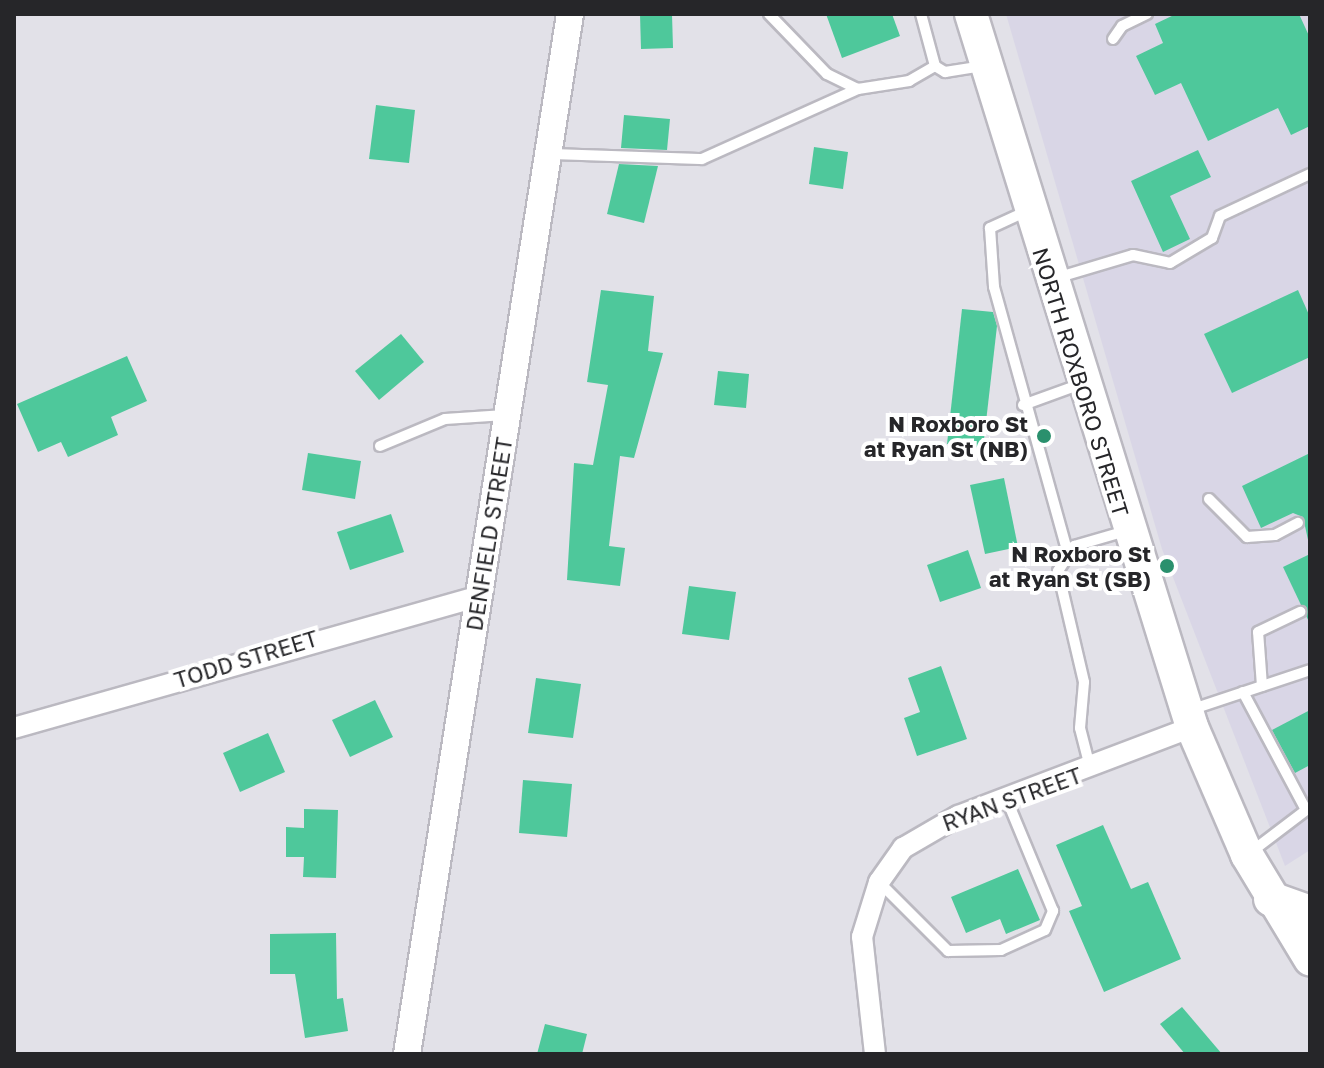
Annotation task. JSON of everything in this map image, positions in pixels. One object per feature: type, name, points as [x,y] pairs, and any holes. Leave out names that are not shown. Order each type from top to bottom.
[{"type":"highway","points":[[1271,899],[1310,913]]},
{"type":"main road","name":"NORTH ROXBORO STREET","points":[[971,14],[1126,531],[1189,719],[1247,855],[1310,959]]},
{"type":"street","name":"DENFIELD STREET","points":[[407,1054],[570,14]]},
{"type":"street","name":"TODD STREET","points":[[14,728],[480,596]]},
{"type":"street","name":"RYAN STREET","points":[[875,1054],[861,955],[879,882],[920,836],[1090,769],[1189,719]]},
{"type":"lane","points":[[769,14],[827,74],[858,89]]},
{"type":"lane","points":[[921,14],[935,66],[945,72],[986,65]]},
{"type":"lane","points":[[1113,39],[1122,26],[1147,14]]},
{"type":"lane","points":[[548,154],[702,159],[858,89],[909,81],[935,66]]},
{"type":"lane","points":[[1049,280],[1133,255],[1170,263],[1212,238],[1220,216],[1310,174]]},
{"type":"lane","points":[[1029,210],[994,224],[989,238],[1023,405],[1067,551],[1058,571],[1084,682],[1080,728],[1090,769]]},
{"type":"lane","points":[[1023,405],[1081,384]]},
{"type":"lane","points":[[380,446],[445,419],[507,415]]},
{"type":"lane","points":[[1209,499],[1247,537],[1275,535],[1298,523]]},
{"type":"lane","points":[[1067,551],[1126,531]]},
{"type":"lane","points":[[1262,686],[1258,632],[1300,612]]},
{"type":"lane","points":[[1189,719],[1243,692],[1310,670]]},
{"type":"lane","points":[[1243,692],[1308,808],[1247,855]]},
{"type":"lane","points":[[879,882],[948,951],[1001,950],[1045,930],[1053,911],[1007,800]]},
{"type":"shaded area","points":[[1006,14],[1310,14],[1310,850],[1285,866],[1162,549]]},
{"type":"building","points":[[640,14],[672,14],[673,48],[641,49]]},
{"type":"building","points":[[826,14],[892,14],[900,36],[842,58]]},
{"type":"building","points":[[1176,14],[1299,14],[1310,38],[1310,126],[1291,135],[1278,108],[1208,141],[1181,83],[1155,95],[1136,56],[1163,43],[1155,24]]},
{"type":"building","points":[[376,105],[415,110],[409,163],[369,159]]},
{"type":"building","points":[[624,115],[670,119],[667,150],[621,148]]},
{"type":"building","points":[[814,147],[848,152],[843,189],[809,184]]},
{"type":"building","points":[[1198,150],[1211,177],[1170,196],[1190,239],[1163,252],[1131,181]]},
{"type":"building","points":[[619,164],[658,166],[644,223],[607,214]]},
{"type":"building","points":[[601,290],[654,296],[648,351],[663,353],[634,458],[620,456],[609,546],[625,548],[620,586],[567,580],[574,463],[593,465],[608,385],[587,382]]},
{"type":"building","points":[[1298,290],[1310,317],[1310,357],[1232,393],[1204,334]]},
{"type":"building","points":[[962,309],[993,312],[997,326],[983,448],[947,444]]},
{"type":"building","points":[[401,334],[424,362],[379,400],[355,371]]},
{"type":"building","points":[[127,356],[147,401],[111,417],[118,435],[68,457],[61,442],[38,452],[17,404]]},
{"type":"building","points":[[718,371],[749,374],[746,408],[714,405]]},
{"type":"building","points":[[308,453],[361,461],[355,499],[302,490]]},
{"type":"building","points":[[1310,453],[1310,549],[1303,517],[1293,513],[1261,528],[1242,486]]},
{"type":"building","points":[[1004,478],[1018,547],[985,554],[970,485]]},
{"type":"building","points":[[391,514],[404,552],[350,570],[337,532]]},
{"type":"building","points":[[968,550],[981,588],[940,602],[927,565]]},
{"type":"building","points":[[1310,554],[1310,624],[1283,567]]},
{"type":"building","points":[[689,586],[736,592],[729,640],[682,634]]},
{"type":"building","points":[[941,666],[967,739],[917,756],[904,718],[920,712],[908,678]]},
{"type":"building","points":[[536,678],[581,684],[573,738],[528,733]]},
{"type":"building","points":[[375,700],[393,737],[350,757],[332,720]]},
{"type":"building","points":[[1310,710],[1310,765],[1295,773],[1272,730]]},
{"type":"building","points":[[268,733],[285,772],[240,792],[223,753]]},
{"type":"building","points":[[523,780],[572,784],[567,837],[519,833]]},
{"type":"building","points":[[304,809],[338,810],[336,878],[303,877],[304,857],[286,857],[286,827],[304,828]]},
{"type":"building","points":[[1103,825],[1131,889],[1148,882],[1181,959],[1104,992],[1069,911],[1082,906],[1056,845]]},
{"type":"building","points":[[1018,869],[1040,920],[1006,934],[1000,919],[966,933],[951,897]]},
{"type":"building","points":[[336,933],[337,999],[343,998],[348,1031],[305,1038],[295,974],[270,974],[270,934]]},
{"type":"building","points":[[1182,1007],[1222,1054],[1185,1054],[1160,1024]]},
{"type":"building","points":[[545,1024],[587,1034],[582,1054],[537,1054]]},
{"type":"place","name":"N Roxboro St at Ryan St (NB)","points":[[1044,436]]},
{"type":"place","name":"N Roxboro St at Ryan St (SB)","points":[[1167,566]]}]
